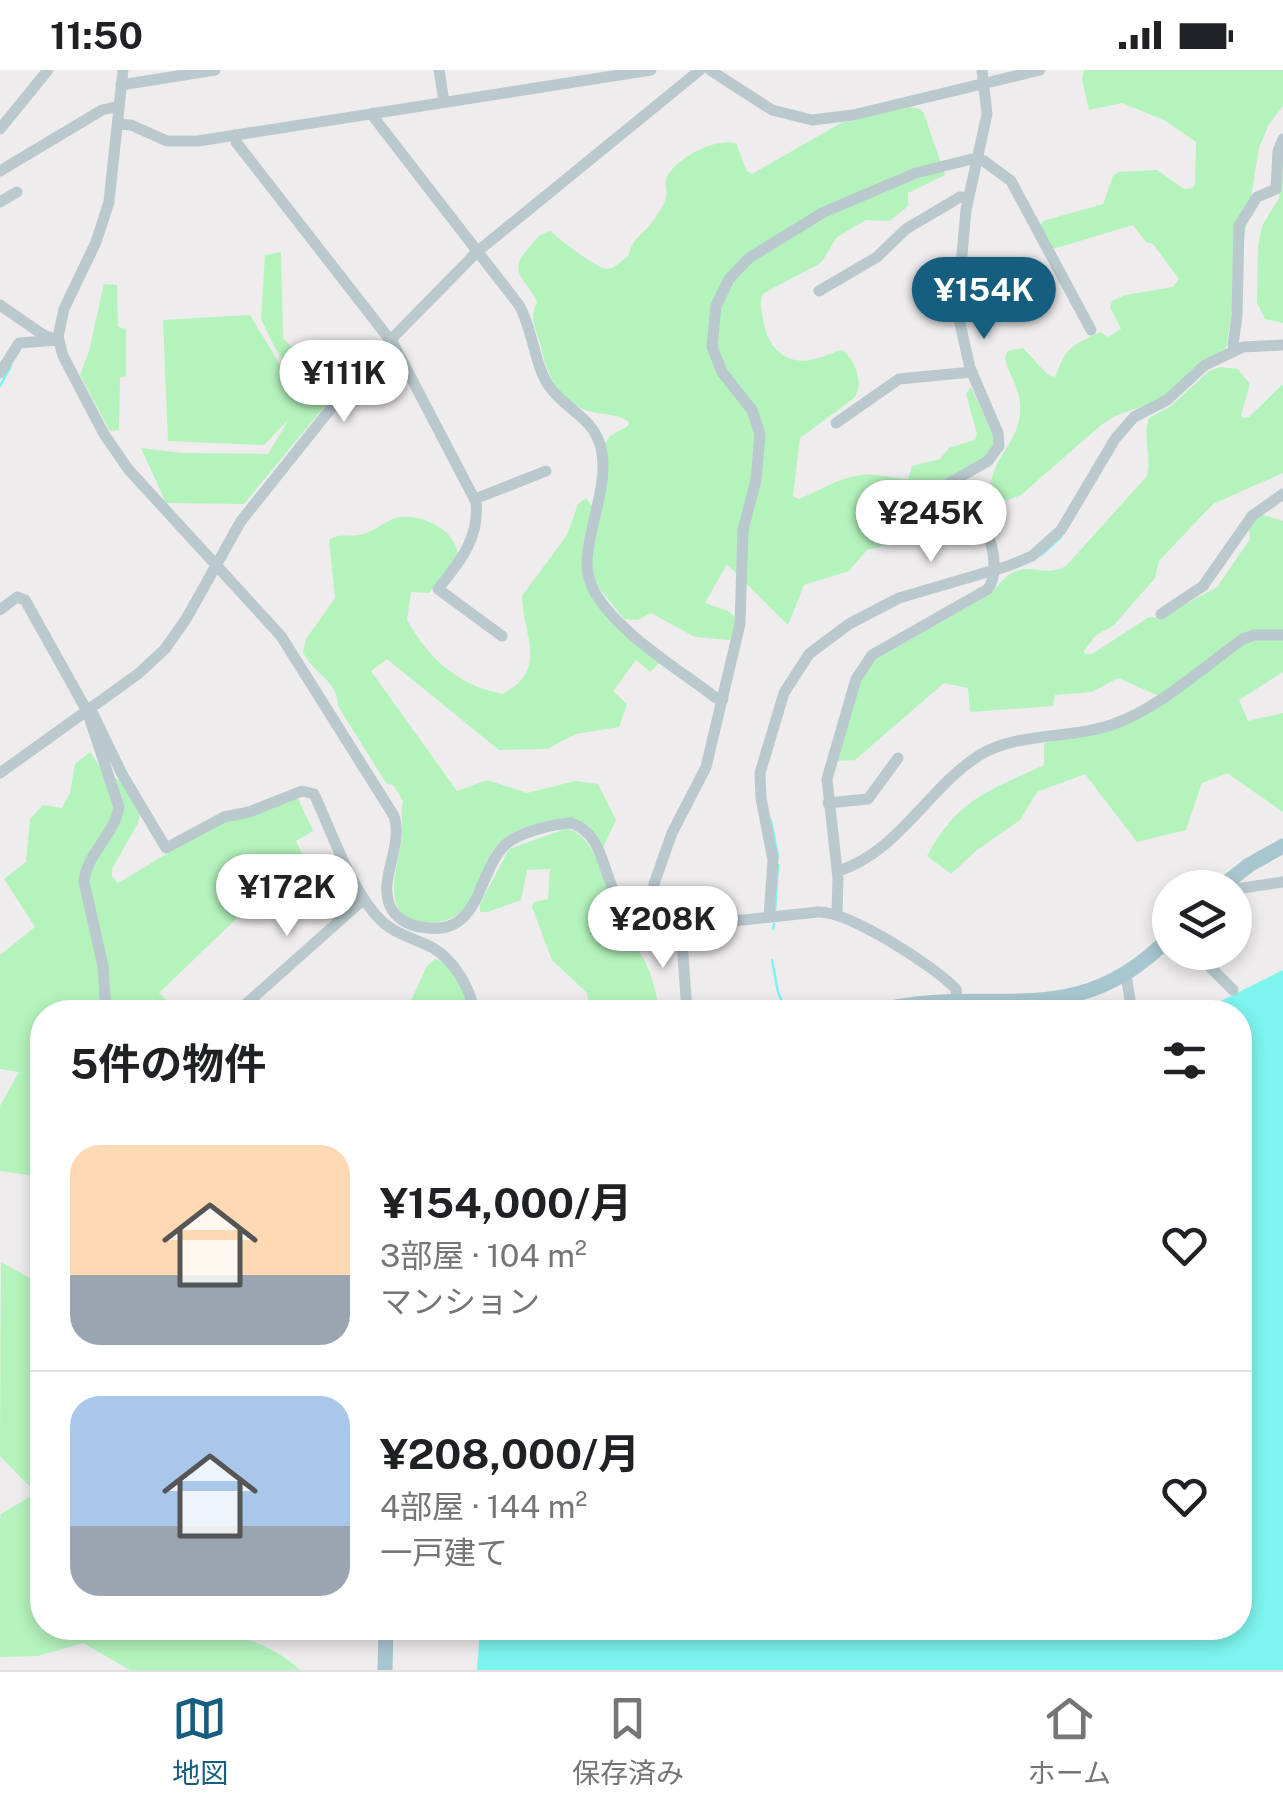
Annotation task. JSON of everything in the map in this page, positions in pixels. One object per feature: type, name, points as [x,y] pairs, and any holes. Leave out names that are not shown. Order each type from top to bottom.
[{"type":"main road","points":[[1250,870],[1283,846]]},
{"type":"main road","points":[[1044,1000],[1103,986],[1126,975],[1152,953]]},
{"type":"main road","points":[[385,1670],[386,1640]]},
{"type":"street","points":[[0,129],[48,70]]},
{"type":"street","points":[[123,70],[106,216],[68,298],[59,340],[72,377],[119,458],[263,613],[290,648],[394,816],[397,832],[388,896],[392,911],[404,922],[422,928],[449,925],[472,908],[505,845],[571,823],[589,834],[621,905],[637,919],[653,926],[681,927],[837,913],[932,966],[956,989],[957,1000]]},
{"type":"street","points":[[121,84],[215,70]]},
{"type":"street","points":[[439,70],[444,102]]},
{"type":"street","points":[[118,124],[131,125],[173,142],[651,70]]},
{"type":"street","points":[[0,774],[138,674],[165,649],[241,522],[358,374],[478,251],[700,70]]},
{"type":"street","points":[[710,70],[772,110],[812,120],[853,114],[983,76],[1040,70]]},
{"type":"street","points":[[837,913],[838,871],[828,803],[829,772],[856,679],[866,662],[880,650],[988,590],[993,582],[984,526],[976,514],[955,506],[914,514],[907,510],[911,502],[988,461],[997,452],[998,433],[972,372],[962,338],[957,298],[968,198],[987,114],[983,76]]},
{"type":"street","points":[[0,171],[102,110],[119,106]]},
{"type":"street","points":[[374,113],[526,317],[541,369],[552,391],[587,421],[598,438],[602,468],[587,562],[597,596],[640,639],[716,698],[723,699]]},
{"type":"street","points":[[234,135],[391,340],[475,499],[476,522],[467,551],[438,589],[502,636]]},
{"type":"street","points":[[1235,350],[1232,345],[1239,226],[1258,197],[1276,188],[1278,151],[1283,139]]},
{"type":"street","points":[[653,926],[654,884],[672,833],[706,768],[739,635],[743,530],[754,492],[760,446],[758,421],[722,372],[712,347],[713,320],[722,292],[749,258],[824,212],[916,173],[977,160],[1011,181],[1091,330]]},
{"type":"street","points":[[0,202],[17,192]]},
{"type":"street","points":[[819,291],[878,257],[913,224],[960,198],[968,198]]},
{"type":"street","points":[[0,306],[42,334],[59,340]]},
{"type":"street","points":[[0,373],[16,345],[59,340]]},
{"type":"street","points":[[770,917],[774,860],[760,798],[760,773],[778,708],[791,679],[820,644],[865,614],[916,592],[1032,556],[1052,540],[1127,424],[1167,400],[1205,365],[1252,345],[1283,345]]},
{"type":"street","points":[[836,424],[898,379],[972,372]]},
{"type":"street","points":[[475,499],[546,471]]},
{"type":"street","points":[[1162,614],[1203,586],[1252,516],[1283,494]]},
{"type":"street","points":[[0,610],[17,597],[25,600],[86,712],[119,807],[116,821],[85,868],[84,882],[100,949],[105,1000]]},
{"type":"street","points":[[838,871],[904,829],[966,765],[990,749],[1115,724],[1141,712],[1243,639],[1283,635]]},
{"type":"street","points":[[86,712],[94,714],[122,774],[166,848],[224,817],[249,812],[306,790],[314,794],[364,899],[382,922],[433,948],[448,961],[471,1000]]},
{"type":"street","points":[[828,803],[867,799],[898,758]]},
{"type":"street","points":[[1252,885],[1283,882]]},
{"type":"street","points":[[249,1000],[364,899]]},
{"type":"street","points":[[382,922],[392,911]]},
{"type":"street","points":[[681,927],[686,1000]]},
{"type":"street","points":[[1213,970],[1233,990]]},
{"type":"street","points":[[1126,975],[1130,1000]]},
{"type":"green space","points":[[1084,70],[1283,70],[1283,106],[1269,124],[1259,148],[1226,348],[1158,401],[1117,415],[1101,425],[1021,495],[1008,500],[996,496],[991,484],[1020,416],[1019,397],[1005,358],[1008,351],[1023,348],[1048,375],[1055,377],[1067,353],[1076,345],[1100,332],[1108,337],[1121,329],[1110,307],[1112,301],[1173,287],[1179,279],[1133,225],[1053,249],[1040,225],[1103,204],[1118,172],[1157,170],[1184,189],[1195,184],[1196,142],[1164,120],[1122,103],[1089,110],[1082,79]]},
{"type":"green space","points":[[908,107],[921,109],[924,114],[945,175],[908,193],[908,206],[890,221],[866,220],[837,237],[821,263],[764,293],[762,312],[771,342],[782,354],[798,361],[842,350],[857,373],[857,394],[853,399],[800,438],[793,496],[799,499],[853,476],[908,479],[912,466],[940,459],[949,448],[975,440],[977,434],[966,394],[971,387],[996,440],[986,458],[894,508],[913,520],[952,512],[972,520],[966,525],[867,550],[849,571],[804,585],[788,625],[727,564],[705,603],[736,618],[733,638],[695,637],[651,613],[638,620],[624,619],[595,583],[591,562],[605,443],[629,422],[581,408],[563,396],[547,368],[534,324],[537,302],[519,274],[519,262],[540,236],[551,231],[587,259],[610,269],[629,255],[633,243],[658,213],[666,198],[668,175],[699,150],[718,143],[736,143],[747,171],[752,174],[841,123]]},
{"type":"green space","points":[[1283,154],[1283,323],[1265,319],[1257,303],[1258,246],[1262,226],[1279,198]]},
{"type":"green space","points":[[281,252],[283,338],[328,387],[328,402],[244,504],[166,503],[141,448],[182,453],[268,454],[289,419],[264,445],[168,441],[163,320],[250,315],[300,398],[305,391],[275,348],[261,319],[265,255]]},
{"type":"green space","points":[[104,284],[117,285],[118,327],[126,329],[126,376],[120,378],[119,430],[110,431],[80,375]]},
{"type":"green space","points":[[1220,367],[1238,369],[1250,384],[1243,418],[1249,417],[1283,384],[1283,473],[1213,504],[1159,561],[1155,578],[1113,626],[1096,635],[1084,651],[1092,654],[1149,617],[1161,618],[1217,587],[1250,539],[1249,527],[1259,514],[1283,521],[1283,672],[1239,700],[1248,721],[1283,713],[1283,812],[1227,773],[1202,783],[1186,830],[1137,842],[1085,774],[1037,792],[1020,820],[951,874],[927,856],[951,821],[976,798],[1044,765],[1044,743],[1102,731],[1164,698],[1118,678],[1092,692],[1055,695],[1053,706],[970,712],[968,688],[944,683],[855,760],[837,761],[860,680],[876,659],[992,593],[1013,572],[1066,566],[1147,476],[1149,418],[1171,406],[1209,371]]},
{"type":"green space","points":[[586,498],[592,506],[587,586],[661,661],[650,672],[636,660],[613,691],[627,704],[619,727],[576,734],[547,749],[499,750],[387,659],[371,671],[457,791],[487,780],[527,793],[575,781],[598,784],[616,820],[603,848],[589,826],[572,818],[538,823],[513,833],[492,852],[470,901],[460,912],[439,922],[413,920],[402,913],[394,892],[403,801],[394,786],[386,783],[338,706],[330,683],[303,652],[306,639],[335,598],[329,540],[364,534],[406,517],[426,521],[444,531],[458,556],[429,593],[411,592],[407,620],[425,647],[446,668],[472,684],[502,694],[517,685],[529,662],[522,596],[567,535],[578,504]]},
{"type":"green space","points":[[90,752],[105,774],[122,781],[140,814],[112,869],[118,883],[220,822],[297,796],[313,831],[296,841],[307,864],[338,853],[350,878],[318,910],[291,918],[263,893],[159,993],[166,1000],[30,1000],[30,1175],[0,1171],[0,1106],[19,1072],[0,1069],[0,955],[35,927],[4,879],[26,862],[30,819],[43,805],[62,808],[70,793],[75,764]]},
{"type":"green space","points":[[566,829],[583,838],[604,877],[609,899],[605,921],[643,957],[657,1000],[588,1000],[587,993],[552,960],[532,907],[534,902],[548,899],[550,869],[527,870],[521,900],[480,912],[480,904],[509,849]]},
{"type":"green space","points":[[435,959],[448,966],[466,1000],[411,1000],[427,966]]},
{"type":"green space","points":[[1,1262],[30,1278],[30,1487],[0,1456]]},
{"type":"green space","points":[[30,1497],[30,1640],[247,1640],[274,1651],[300,1670],[130,1670],[83,1643],[38,1656],[0,1657],[1,1514]]},
{"type":"water","points":[[1283,970],[1283,1670],[477,1670],[479,1640],[1252,1640],[1252,1000],[1223,1000]]},
{"type":"waterway","points":[[0,386],[11,366]]},
{"type":"waterway","points":[[1041,555],[1061,537]]},
{"type":"waterway","points":[[771,821],[778,857]]},
{"type":"waterway","points":[[775,912],[778,865]]},
{"type":"waterway","points":[[773,929],[774,924]]},
{"type":"waterway","points":[[772,960],[781,1000]]}]
